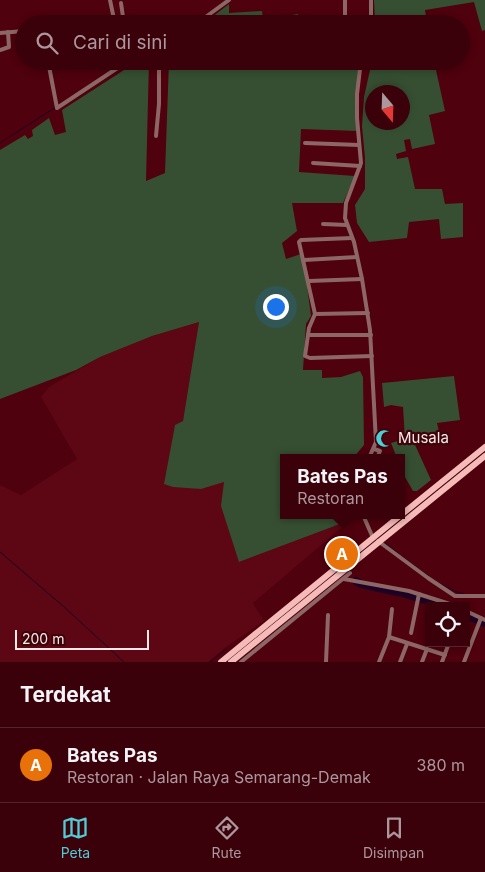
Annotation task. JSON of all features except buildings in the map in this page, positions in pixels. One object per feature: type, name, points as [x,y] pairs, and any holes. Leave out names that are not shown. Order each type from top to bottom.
[{"type":"highway","points":[[405,512],[485,446]]},
{"type":"highway","points":[[405,517],[485,456]]},
{"type":"highway","points":[[231,662],[315,589],[341,577],[397,519]]},
{"type":"highway","points":[[221,662],[402,519]]},
{"type":"street","points":[[110,0],[113,15]]},
{"type":"street","points":[[208,15],[228,0]]},
{"type":"street","points":[[345,0],[345,15]]},
{"type":"street","points":[[371,0],[372,15]]},
{"type":"street","points":[[121,3],[123,15]]},
{"type":"street","points":[[0,50],[9,47],[8,32]]},
{"type":"street","points":[[0,33],[15,32]]},
{"type":"street","points":[[50,70],[57,108],[114,70]]},
{"type":"street","points":[[156,136],[159,104],[159,70]]},
{"type":"street","points":[[360,70],[357,118],[360,166],[346,203],[345,218],[362,279],[371,335],[376,437],[371,454]]},
{"type":"street","points":[[305,143],[359,145]]},
{"type":"street","points":[[313,163],[360,166]]},
{"type":"street","points":[[323,224],[347,225]]},
{"type":"street","points":[[352,238],[300,241],[315,314],[309,328],[305,353],[306,357],[372,356]]},
{"type":"street","points":[[304,260],[357,257]]},
{"type":"street","points":[[309,282],[362,279]]},
{"type":"street","points":[[315,314],[368,313]]},
{"type":"street","points":[[308,335],[371,335]]},
{"type":"street","points":[[374,449],[380,452],[379,454]]},
{"type":"street","points":[[365,519],[376,539],[455,596],[485,596]]},
{"type":"street","points":[[349,570],[358,581]]},
{"type":"street","points":[[241,662],[341,577],[441,602]]},
{"type":"street","points":[[455,596],[455,602]]},
{"type":"street","points":[[411,634],[418,597]]},
{"type":"street","points":[[379,662],[389,638],[392,609]]},
{"type":"street","points":[[470,613],[481,620],[470,639]]},
{"type":"street","points":[[326,662],[328,615]]},
{"type":"street","points":[[389,638],[445,655]]},
{"type":"street","points":[[400,662],[407,644]]},
{"type":"street","points":[[442,662],[448,647]]},
{"type":"street","points":[[464,662],[467,647]]},
{"type":"street","points":[[422,662],[426,649]]},
{"type":"shaded area","points":[[199,322],[183,421],[175,425],[165,483],[200,489],[224,482],[239,562],[348,521],[347,523],[253,603],[264,621],[208,662],[0,662],[0,485],[21,495],[77,459],[41,397],[49,387],[100,357],[152,336]]},
{"type":"green space","points":[[374,0],[485,0],[485,30],[482,31],[474,2],[425,10],[426,15],[375,15]]},
{"type":"green space","points":[[229,4],[229,13],[262,11],[262,15],[215,15]]},
{"type":"green space","points":[[124,70],[149,70],[146,181],[165,173],[169,70],[360,70],[357,94],[358,131],[301,129],[299,172],[355,176],[343,203],[292,203],[297,231],[282,243],[286,259],[301,254],[305,270],[311,316],[306,324],[303,370],[322,370],[322,378],[341,377],[360,371],[363,377],[364,445],[356,454],[280,454],[280,519],[348,519],[348,521],[239,562],[221,506],[224,482],[201,489],[173,487],[164,484],[175,425],[183,421],[199,322],[152,336],[100,357],[76,370],[0,399],[0,150],[25,135],[28,139],[33,136],[32,130],[49,118],[55,135],[66,132],[62,110]]},
{"type":"green space","points":[[370,70],[436,70],[445,111],[429,115],[435,144],[412,149],[410,139],[404,140],[406,151],[396,154],[397,159],[408,157],[415,189],[442,189],[445,204],[463,203],[463,237],[441,239],[439,219],[409,222],[407,238],[369,242],[357,223],[355,205],[365,189],[362,126],[365,92],[365,130],[410,130],[410,85],[367,85]]},
{"type":"green space","points":[[454,376],[460,420],[437,423],[439,431],[411,436],[431,480],[417,491],[413,491],[405,477],[405,454],[395,454],[391,443],[405,439],[403,407],[391,405],[384,407],[382,383]]},
{"type":"waterway","points":[[0,143],[56,107]]},
{"type":"waterway","points":[[385,543],[400,555]]},
{"type":"waterway","points":[[0,552],[124,662]]},
{"type":"waterway","points":[[403,557],[447,588],[464,594]]},
{"type":"waterway","points":[[356,581],[361,584],[432,602]]},
{"type":"waterway","points":[[470,617],[485,623]]},
{"type":"waterway","points":[[210,662],[226,649]]},
{"type":"place","name":"Musala","points":[[384,438]]},
{"type":"place","name":"Bates Pas","points":[[342,554]]}]
